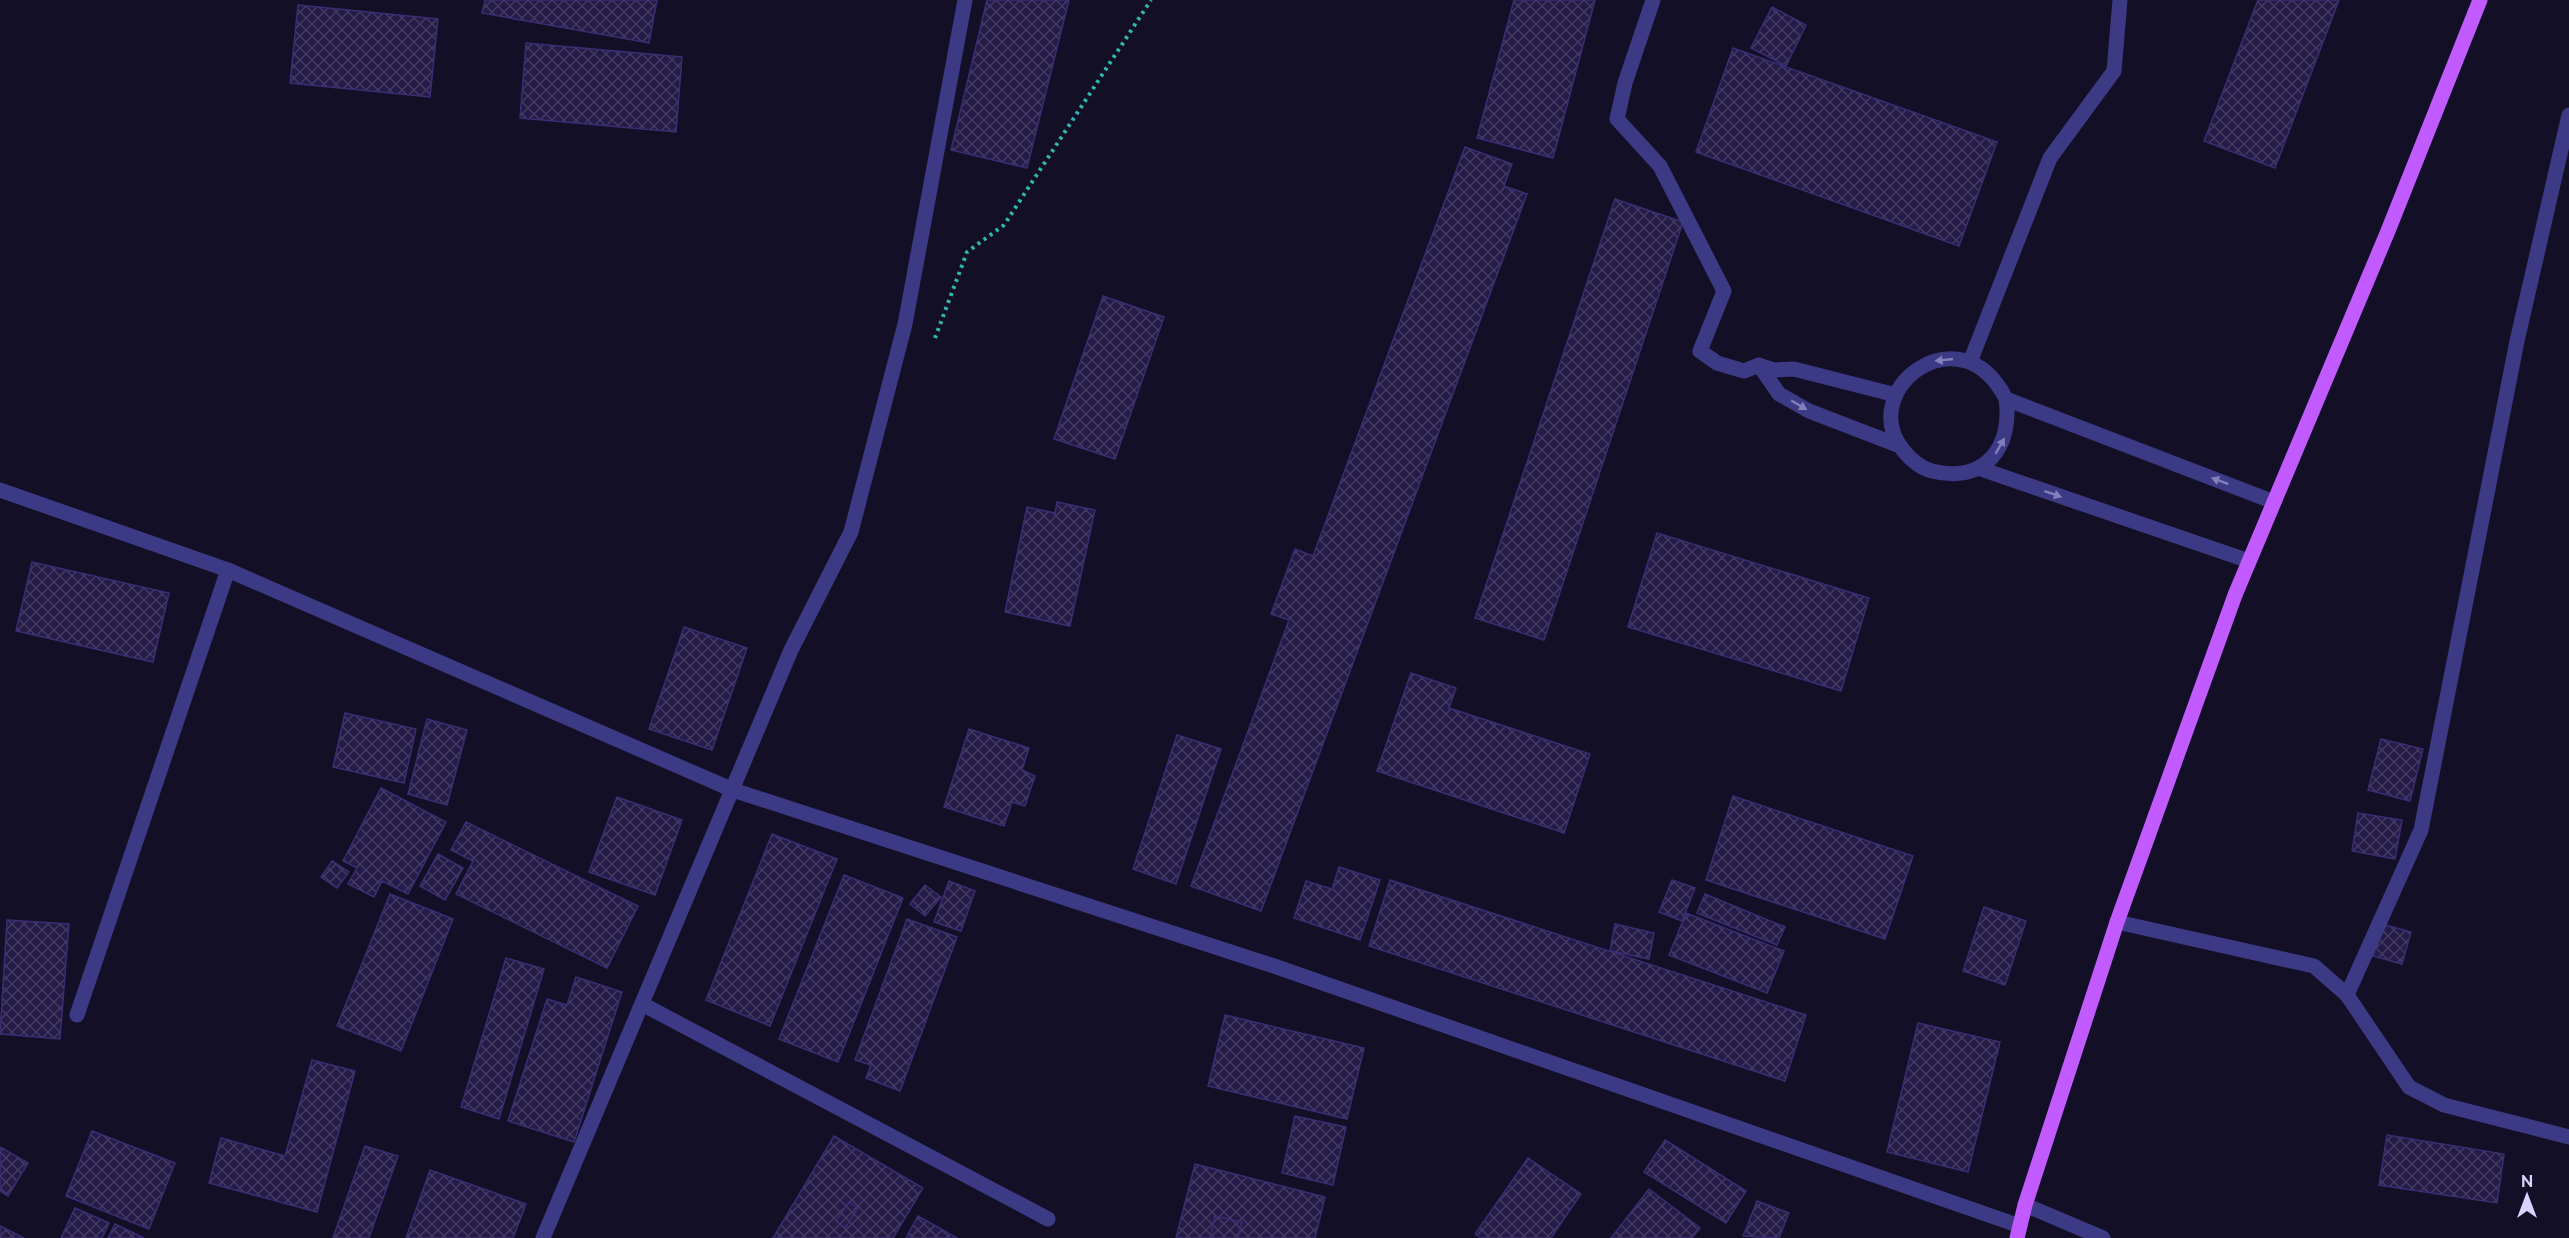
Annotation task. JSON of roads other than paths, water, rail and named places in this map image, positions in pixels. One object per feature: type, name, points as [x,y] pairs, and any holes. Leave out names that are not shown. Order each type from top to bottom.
[{"type":"main road","points":[[2019,1232],[2025,1205],[2117,922],[2249,561],[2388,231],[2480,0]]},
{"type":"street","points":[[543,1238],[791,650],[851,532],[904,324],[965,0]]},
{"type":"street","points":[[1653,0],[1625,83],[1617,119],[1660,165],[1724,291],[1700,351],[1717,363],[1744,371],[1759,365],[1774,370],[1794,369],[1896,395]]},
{"type":"street","points":[[1970,362],[2050,158],[2114,71],[2120,0]]},
{"type":"street","points":[[2347,994],[2421,830],[2517,341],[2569,115]]},
{"type":"street","points":[[1952,358],[1970,362],[1986,370],[1998,383],[2006,399],[2009,419],[2005,439],[1994,456],[1978,468],[1960,474],[1943,474],[1926,470],[1911,460],[1900,446],[1893,429],[1892,412],[1896,395],[1905,380],[1927,364],[1952,358]]},
{"type":"street","points":[[1759,365],[1779,394],[1809,411],[1900,446]]},
{"type":"street","points":[[2006,399],[2274,502]]},
{"type":"street","points":[[1978,468],[2249,561]]},
{"type":"street","points":[[0,490],[228,570],[733,790],[1274,966],[2019,1232]]},
{"type":"street","points":[[77,1015],[228,570]]},
{"type":"street","points":[[2117,922],[2314,966],[2347,994],[2409,1087],[2444,1105],[2569,1137]]},
{"type":"street","points":[[642,1004],[1048,1219]]},
{"type":"street","points":[[2025,1205],[2103,1238]]}]
